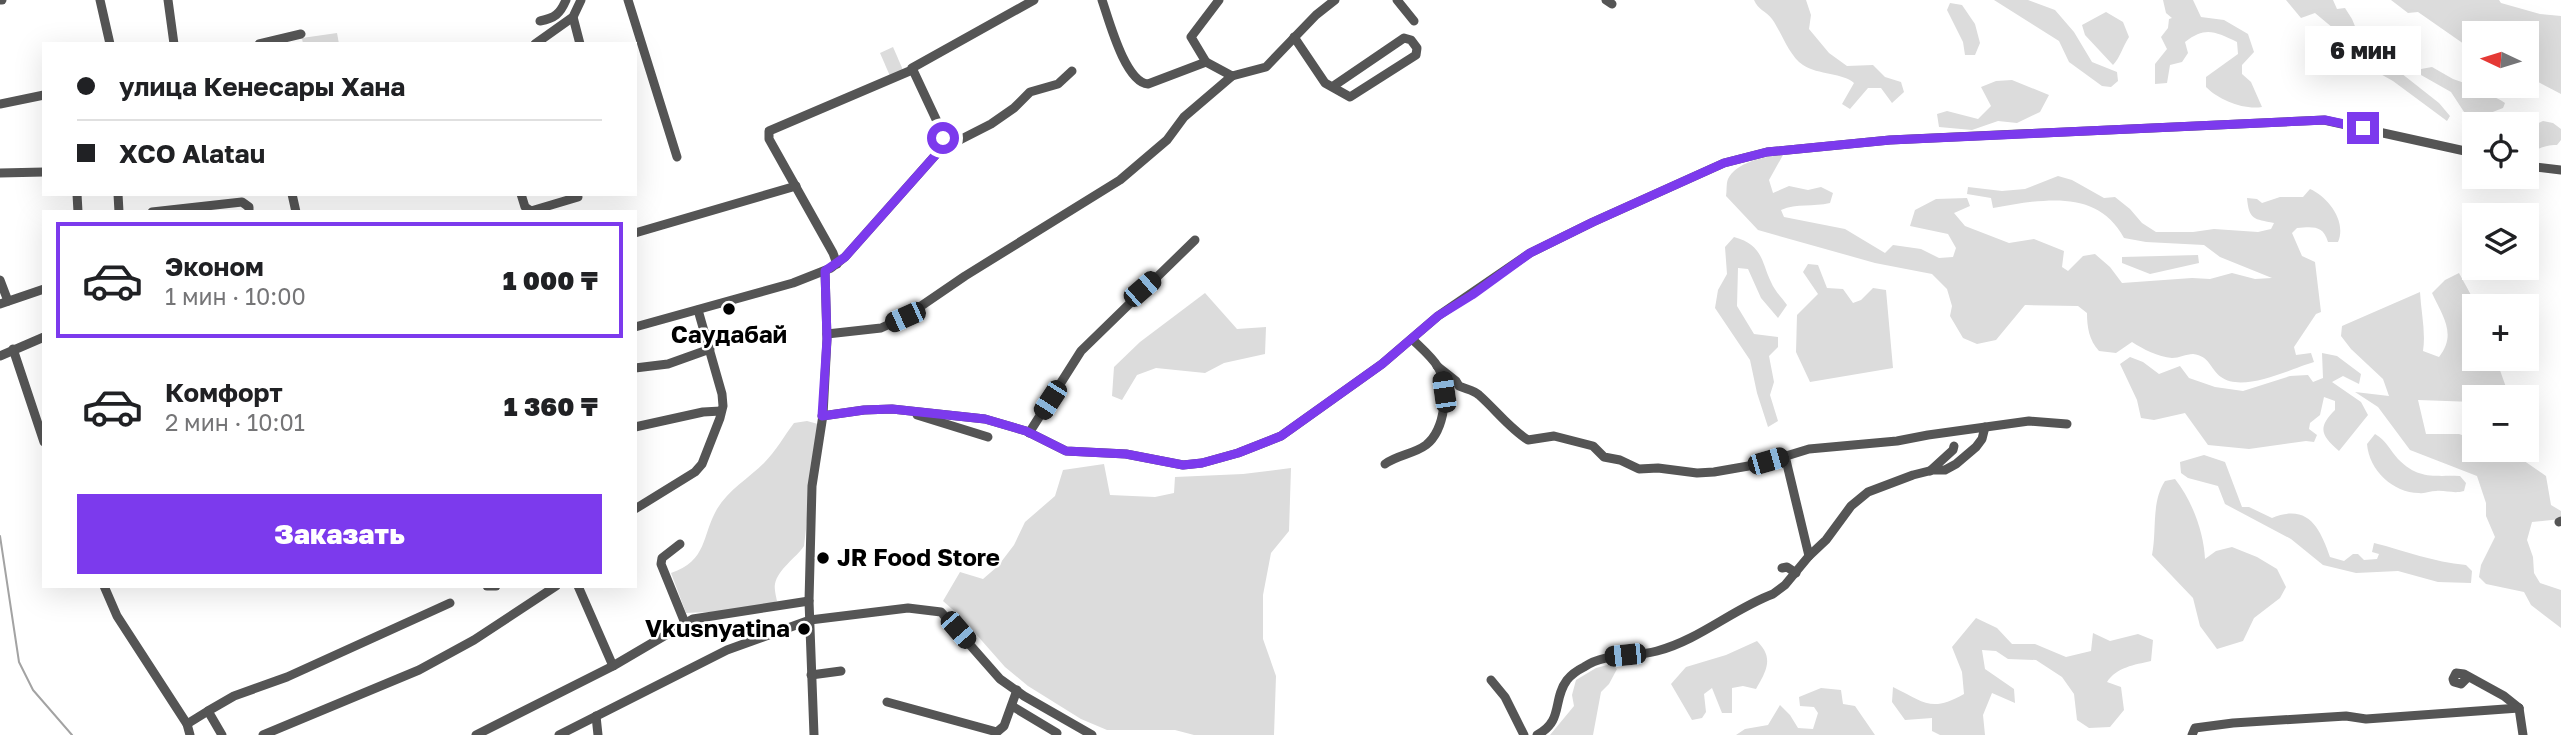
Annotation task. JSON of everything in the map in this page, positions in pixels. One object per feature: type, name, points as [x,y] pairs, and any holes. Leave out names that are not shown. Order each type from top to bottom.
[{"type":"street","points":[[100,0],[110,42]]},
{"type":"street","points":[[168,0],[174,42]]},
{"type":"street","points":[[539,42],[573,17],[581,0]]},
{"type":"street","points":[[628,0],[677,158]]},
{"type":"street","points":[[837,264],[769,139],[769,131],[912,70],[917,64],[1034,0]]},
{"type":"street","points":[[1102,0],[1116,42],[1132,74],[1141,83],[1148,84],[1206,62]]},
{"type":"street","points":[[1219,0],[1209,5],[1191,39],[1206,62],[1233,76]]},
{"type":"street","points":[[827,334],[881,328],[905,317],[965,276],[1120,180],[1167,140],[1184,117],[1233,76],[1266,67],[1335,0]]},
{"type":"street","points":[[1398,0],[1414,21]]},
{"type":"street","points":[[540,21],[556,16],[564,1]]},
{"type":"street","points":[[573,17],[579,42]]},
{"type":"street","points":[[267,42],[301,34]]},
{"type":"street","points":[[1294,37],[1325,83],[1332,87],[1350,97],[1416,55],[1416,48],[1410,40],[1404,38],[1332,87]]},
{"type":"street","points":[[912,70],[942,132],[940,150]]},
{"type":"street","points":[[637,326],[793,283],[837,264],[940,150],[991,124],[1014,108],[1030,92],[1058,84],[1072,71]]},
{"type":"street","points":[[0,104],[42,95]]},
{"type":"street","points":[[822,416],[864,410],[902,410],[985,419],[1029,433],[1066,451],[1126,454],[1183,465],[1238,453],[1281,436],[1382,364],[1438,316],[1530,253],[1724,163],[1767,152],[1890,140],[2325,120],[2462,150]]},
{"type":"street","points":[[2539,167],[2561,170]]},
{"type":"street","points":[[0,173],[42,172]]},
{"type":"street","points":[[637,232],[796,186]]},
{"type":"street","points":[[531,210],[578,197]]},
{"type":"street","points":[[170,210],[242,202],[246,203],[248,210]]},
{"type":"street","points":[[1029,433],[1081,351],[1195,240]]},
{"type":"street","points":[[814,735],[809,601],[812,486],[822,416],[827,334],[825,271]]},
{"type":"street","points":[[0,280],[4,302],[42,290]]},
{"type":"street","points":[[637,508],[695,472],[710,448],[721,411],[722,394],[698,310]]},
{"type":"street","points":[[0,356],[42,338]]},
{"type":"street","points":[[1412,338],[1459,386],[1480,395],[1489,407],[1507,419],[1513,430],[1528,440],[1554,436],[1594,446],[1604,457],[1620,460],[1639,469],[1714,472],[1760,464],[1809,449],[1897,441],[2029,421],[2067,424]]},
{"type":"street","points":[[13,349],[42,436]]},
{"type":"street","points":[[637,368],[668,364],[709,349]]},
{"type":"street","points":[[1385,464],[1394,457],[1425,446],[1436,434],[1442,418],[1444,392],[1437,366]]},
{"type":"street","points":[[902,410],[988,437]]},
{"type":"street","points":[[637,428],[703,412],[721,411]]},
{"type":"street","points":[[1537,735],[1552,725],[1566,681],[1583,667],[1605,657],[1667,648],[1773,594],[1785,585],[1826,540],[1851,506],[1868,492],[1875,487],[1930,471],[1945,470],[1967,456],[1982,439],[1985,427]]},
{"type":"street","points":[[1930,471],[1954,446]]},
{"type":"street","points":[[1785,456],[1809,556]]},
{"type":"street","points":[[680,544],[662,558],[661,564],[685,623]]},
{"type":"street","points":[[1782,568],[1787,567],[1796,573]]},
{"type":"street","points":[[105,588],[117,616],[187,724],[190,735]]},
{"type":"street","points":[[263,735],[419,670],[474,640],[553,588]]},
{"type":"street","points":[[579,588],[612,666]]},
{"type":"street","points":[[476,735],[612,666],[693,619],[809,601]]},
{"type":"street","points":[[187,724],[234,696],[287,677],[450,603]]},
{"type":"street","points":[[559,735],[727,650],[810,620],[908,608],[942,612],[1000,678],[1092,735]]},
{"type":"street","points":[[811,675],[841,671]]},
{"type":"street","points":[[2467,678],[2504,696],[2519,708],[2523,735]]},
{"type":"street","points":[[1491,680],[1505,697],[1524,735]]},
{"type":"street","points":[[887,702],[1000,733],[1017,690]]},
{"type":"street","points":[[1012,706],[1056,733]]},
{"type":"street","points":[[2192,735],[2195,728],[2246,722],[2346,716],[2365,719],[2519,708]]},
{"type":"street","points":[[208,711],[222,735]]},
{"type":"street","points":[[596,716],[598,735]]},
{"type":"shaded area","points":[[1754,0],[1806,0],[1811,15],[1809,29],[1829,53],[1847,66],[1873,65],[1885,77],[1901,82],[1904,92],[1892,103],[1881,88],[1868,88],[1850,109],[1842,104],[1854,83],[1844,77],[1816,71],[1798,61],[1772,19]]},
{"type":"shaded area","points":[[1994,0],[2028,0],[2055,10],[2074,32],[2092,62],[2117,72],[2118,81],[2111,87],[2102,86],[2069,62],[2059,41]]},
{"type":"shaded area","points":[[2163,0],[2193,0],[2201,17],[2224,20],[2248,34],[2254,52],[2242,65],[2242,74],[2251,82],[2262,107],[2232,103],[2206,87],[2206,77],[2238,54],[2237,42],[2216,33],[2205,32],[2185,42],[2188,53],[2182,62],[2170,65],[2167,83],[2155,84],[2155,64],[2167,49],[2161,37],[2172,18],[2166,13]]},
{"type":"shaded area","points":[[2286,0],[2333,0],[2337,9],[2345,8],[2364,48],[2373,51],[2439,103],[2450,116],[2447,121],[2393,81],[2343,53],[2333,28],[2315,13],[2301,18]]},
{"type":"shaded area","points":[[2391,0],[2499,0],[2501,3],[2540,14],[2561,16],[2561,94],[2539,82],[2539,21],[2462,21],[2462,43],[2418,12],[2408,13]]},
{"type":"shaded area","points":[[1950,3],[1962,5],[1975,24],[1980,43],[1975,55],[1965,55],[1963,42],[1947,10]]},
{"type":"shaded area","points":[[2106,12],[2123,22],[2129,37],[2113,65],[2085,35],[2082,25]]},
{"type":"shaded area","points":[[337,33],[339,42],[303,42],[302,38]]},
{"type":"shaded area","points":[[893,47],[903,70],[890,76],[880,53]]},
{"type":"shaded area","points":[[2432,67],[2462,82],[2462,98],[2494,98],[2505,103],[2503,108],[2493,112],[2464,112],[2451,92],[2421,75],[2421,69]]},
{"type":"shaded area","points":[[2012,80],[2049,95],[2040,112],[2017,123],[1998,121],[1972,130],[1939,127],[1937,114],[1947,111],[1978,119],[1991,106],[1981,87],[1996,81]]},
{"type":"shaded area","points":[[2539,123],[2553,123],[2561,129],[2561,140],[2557,145],[2539,149]]},
{"type":"shaded area","points":[[1783,155],[1769,180],[1773,193],[1789,186],[1808,190],[1821,187],[1833,193],[1830,203],[1787,208],[1781,210],[1784,217],[1845,229],[1885,253],[1893,245],[1921,249],[1939,258],[1953,257],[1956,248],[1948,234],[1910,226],[1915,210],[1936,199],[1967,198],[1970,206],[1954,213],[1965,226],[2009,243],[2034,239],[2064,251],[2062,267],[2068,271],[2083,256],[2095,254],[2110,267],[2122,283],[2210,279],[2232,273],[2255,279],[2272,278],[2220,257],[2204,245],[2124,238],[2113,222],[2099,211],[2083,204],[2048,201],[1993,208],[1991,198],[1967,194],[1968,187],[2002,191],[2025,189],[2058,176],[2072,180],[2104,198],[2115,197],[2142,223],[2156,232],[2214,229],[2258,232],[2271,229],[2274,223],[2251,215],[2247,198],[2257,199],[2262,203],[2280,197],[2303,197],[2310,189],[2329,204],[2340,226],[2338,242],[2328,242],[2323,232],[2317,228],[2297,228],[2292,233],[2302,256],[2315,262],[2321,312],[2316,314],[2294,347],[2296,355],[2311,353],[2314,362],[2267,378],[2241,382],[2221,377],[2199,355],[2167,357],[2132,342],[2116,353],[2099,351],[2089,333],[2087,313],[2078,306],[2025,305],[1996,340],[1977,344],[1963,338],[1950,316],[1952,306],[1947,289],[1932,274],[1875,263],[1758,230],[1726,196],[1728,179],[1744,164]]},
{"type":"shaded area","points":[[1734,237],[1744,240],[1756,249],[1772,285],[1787,305],[1778,318],[1761,298],[1748,269],[1738,268],[1737,306],[1754,334],[1778,337],[1778,347],[1769,356],[1774,382],[1770,395],[1778,421],[1768,427],[1750,360],[1715,308],[1718,290],[1727,274],[1725,247]]},
{"type":"shaded area","points":[[2198,255],[2199,263],[2150,274],[2122,263],[2122,257]]},
{"type":"shaded area","points":[[1808,264],[1818,265],[1827,288],[1843,289],[1853,303],[1861,300],[1873,288],[1886,290],[1893,368],[1810,382],[1796,352],[1797,315],[1818,294],[1803,272]]},
{"type":"shaded area","points":[[2459,273],[2470,294],[2462,294],[2462,371],[2500,371],[2505,385],[2462,385],[2462,402],[2418,400],[2426,434],[2462,435],[2462,462],[2526,462],[2546,476],[2551,505],[2561,511],[2561,519],[2532,522],[2527,540],[2533,557],[2534,573],[2540,583],[2561,590],[2561,628],[2531,605],[2524,592],[2486,584],[2479,577],[2481,565],[2495,537],[2486,516],[2486,503],[2477,476],[2410,450],[2378,407],[2355,392],[2389,396],[2383,379],[2341,336],[2342,326],[2420,292],[2424,329],[2423,351],[2439,357],[2448,333],[2432,293],[2445,280]]},
{"type":"shaded area","points":[[1205,293],[1237,329],[1266,327],[1265,354],[1224,363],[1205,373],[1156,368],[1137,375],[1122,400],[1112,396],[1114,367],[1140,342]]},
{"type":"shaded area","points":[[2322,353],[2337,356],[2361,374],[2359,384],[2343,376],[2332,382],[2361,402],[2368,415],[2339,451],[2328,440],[2324,431],[2326,421],[2335,410],[2335,401],[2324,397],[2320,415],[2310,423],[2309,429],[2317,435],[2314,442],[2249,449],[2208,445],[2185,413],[2154,420],[2141,418],[2137,400],[2120,364],[2130,357],[2143,362],[2159,374],[2180,366],[2189,378],[2215,387],[2243,391],[2290,376],[2308,375],[2313,382],[2323,378]]},
{"type":"shaded area","points":[[807,421],[818,424],[804,546],[777,579],[777,601],[743,610],[686,613],[671,573],[683,568],[698,554],[717,509],[727,496],[758,469],[794,423]]},
{"type":"shaded area","points":[[2375,434],[2398,459],[2413,470],[2427,475],[2460,476],[2466,483],[2464,491],[2419,493],[2400,489],[2392,484],[2372,463],[2367,444]]},
{"type":"shaded area","points":[[2204,455],[2225,462],[2242,507],[2249,507],[2272,518],[2285,514],[2304,516],[2317,528],[2330,557],[2344,561],[2353,554],[2358,554],[2364,560],[2377,559],[2379,554],[2372,552],[2374,543],[2431,559],[2466,565],[2472,571],[2471,583],[2438,582],[2398,571],[2356,573],[2323,565],[2291,539],[2225,504],[2218,486],[2188,478],[2181,473],[2180,462]]},
{"type":"shaded area","points":[[1104,464],[1110,495],[1155,497],[1174,493],[1175,477],[1243,474],[1291,468],[1289,531],[1271,553],[1263,595],[1263,639],[1276,676],[1274,735],[1194,735],[1175,730],[1107,730],[1081,719],[1028,686],[1005,667],[960,616],[943,601],[960,572],[983,579],[998,566],[1014,545],[1025,522],[1055,496],[1063,470]]},
{"type":"shaded area","points":[[2175,479],[2196,517],[2205,559],[2216,551],[2232,547],[2277,569],[2286,587],[2280,598],[2254,618],[2243,641],[2217,649],[2200,626],[2193,598],[2152,555],[2158,498],[2165,481]]},
{"type":"shaded area","points":[[1976,618],[1997,628],[2012,644],[2035,644],[2066,657],[2091,651],[2093,633],[2110,641],[2138,634],[2153,640],[2151,661],[2121,670],[2107,682],[2121,687],[2124,710],[2110,727],[2089,728],[2077,720],[2074,694],[2062,677],[2036,660],[2008,659],[1996,651],[1982,650],[1985,669],[2014,689],[2015,703],[1992,693],[1983,715],[1985,735],[1940,735],[1932,731],[1932,718],[1905,720],[1892,702],[1893,687],[1920,701],[1935,704],[1964,694],[1962,672],[1952,647]]},
{"type":"shaded area","points":[[1757,641],[1766,653],[1767,664],[1756,689],[1743,686],[1732,688],[1732,713],[1722,713],[1712,688],[1704,694],[1706,712],[1702,718],[1692,720],[1671,684],[1686,667],[1726,655]]},
{"type":"shaded area","points":[[1611,664],[1617,669],[1601,692],[1593,735],[1550,735],[1574,706],[1572,695],[1576,680],[1596,668]]},
{"type":"shaded area","points":[[1821,688],[1841,690],[1843,704],[1855,706],[1875,735],[1736,735],[1745,729],[1768,725],[1780,705],[1798,728],[1813,729],[1818,713],[1814,707],[1800,706],[1799,697]]},
{"type":"waterway","points":[[0,536],[19,662],[33,690],[72,735]]},
{"type":"place","name":"Саудабай","points":[[729,309]]},
{"type":"place","name":"JR Food Store","points":[[823,558]]},
{"type":"place","name":"Vkusnyatina","points":[[804,629]]},
{"type":"route","points":[[943,138],[940,150],[845,257],[825,271],[827,339],[822,416],[892,409],[985,419],[1026,431],[1066,451],[1126,454],[1183,465],[1238,453],[1281,436],[1382,364],[1438,316],[1530,253],[1724,163],[1780,150],[1890,140],[2325,120],[2363,128]]}]
